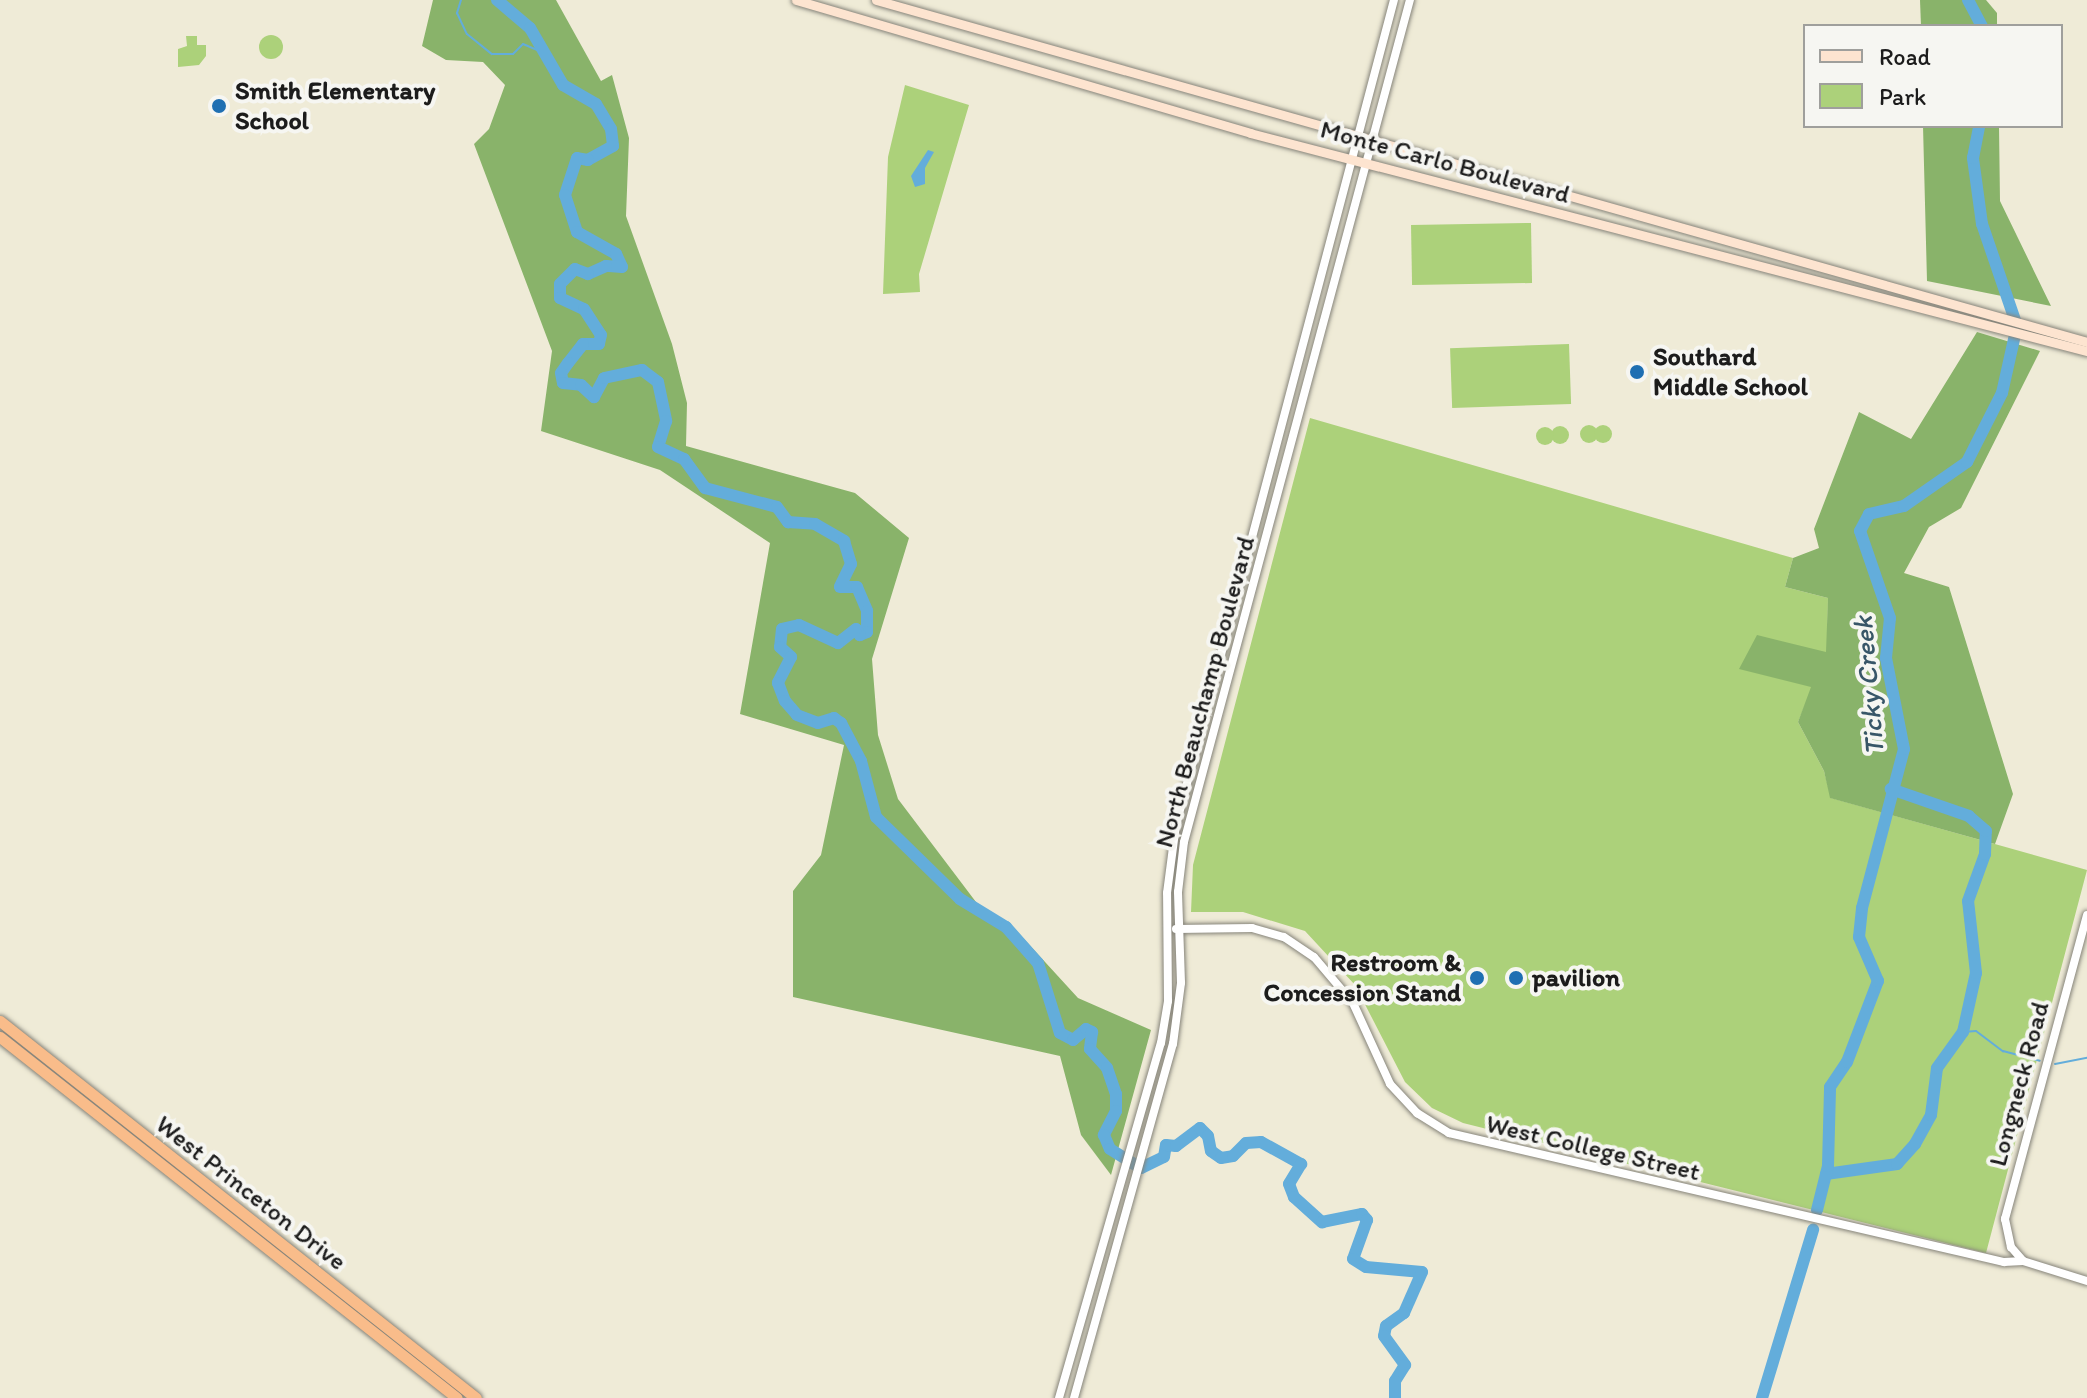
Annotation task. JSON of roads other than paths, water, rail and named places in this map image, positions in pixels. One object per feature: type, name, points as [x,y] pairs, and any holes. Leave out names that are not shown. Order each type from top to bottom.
[{"type":"highway","name":"West Princeton Drive","points":[[0,1021],[476,1398]]},
{"type":"highway","name":"West Princeton Drive","points":[[0,1037],[457,1398]]},
{"type":"main road","name":"Monte Carlo Boulevard","points":[[796,0],[1367,164],[1819,285],[1985,318]]},
{"type":"main road","name":"Monte Carlo Boulevard","points":[[876,0],[1372,143],[1566,192],[1985,318],[2054,337],[2087,342]]},
{"type":"main road","name":"Monte Carlo Boulevard","points":[[2054,337],[2087,351]]},
{"type":"street","name":"North Beauchamp Boulevard","points":[[1059,1398],[1152,1072],[1168,1001],[1168,876],[1176,825],[1394,0]]},
{"type":"street","name":"North Beauchamp Boulevard","points":[[1074,1398],[1165,1076],[1180,997],[1179,929],[1184,842],[1410,0]]},
{"type":"street","name":"Longneck Road","points":[[2023,1261],[2008,1240],[2006,1212],[2087,915]]},
{"type":"street","name":"West College Street","points":[[1168,929],[1252,928],[1284,937],[1314,957],[1353,1003],[1390,1084],[1417,1113],[1449,1133],[2004,1262],[2023,1261],[2087,1281]]},
{"type":"water","points":[[928,150],[934,152],[925,168],[925,184],[915,187],[911,176]]},
{"type":"waterway","points":[[461,0],[457,13],[467,34],[492,54],[513,54],[523,44],[546,54]]},
{"type":"waterway","points":[[497,0],[530,28],[563,85],[596,104],[611,129],[613,146],[588,160],[577,158],[565,195],[577,232],[616,254],[622,267],[606,266],[588,274],[575,269],[560,284],[560,298],[584,309],[601,335],[599,344],[583,344],[561,373],[563,383],[581,385],[594,397],[604,378],[642,370],[658,382],[666,421],[658,447],[684,459],[705,488],[777,507],[788,522],[815,524],[844,541],[851,564],[840,587],[857,587],[867,611],[867,632],[860,635],[856,629],[838,643],[799,625],[782,629],[780,647],[791,657],[778,683],[785,701],[797,715],[818,723],[834,718],[841,723],[861,761],[876,817],[960,899],[1006,927],[1038,963],[1060,1033],[1073,1040],[1086,1029],[1092,1032],[1090,1049],[1107,1068],[1116,1094],[1116,1111],[1104,1135],[1110,1149],[1141,1168],[1164,1157],[1166,1145],[1176,1146],[1200,1128],[1208,1136],[1211,1151],[1221,1158],[1233,1156],[1246,1143],[1261,1142],[1301,1164],[1289,1184],[1294,1197],[1322,1222],[1362,1214],[1367,1220],[1353,1259],[1366,1267],[1422,1272],[1404,1313],[1386,1326],[1384,1336],[1405,1365],[1395,1381],[1395,1398]]},
{"type":"waterway","name":"Ticky Creek","points":[[1968,0],[1981,24]]},
{"type":"waterway","name":"Ticky Creek","points":[[1817,1210],[1828,1166],[1830,1087],[1847,1062],[1878,981],[1859,937],[1862,908],[1904,749],[1886,658],[1890,618],[1860,531],[1869,514],[1904,506],[1967,462],[2002,393],[2017,326],[1982,224],[1973,158],[1979,128]]},
{"type":"waterway","points":[[1826,1174],[1897,1164],[1915,1144],[1931,1115],[1937,1068],[1963,1032],[1976,973],[1968,901],[1985,854],[1986,831],[1969,816],[1891,789]]},
{"type":"waterway","points":[[1963,1032],[1976,1031],[2003,1051],[2040,1061]]},
{"type":"waterway","points":[[2055,1064],[2087,1058]]},
{"type":"waterway","name":"Ticky Creek","points":[[1762,1398],[1813,1230]]},
{"type":"place","name":"Smith Elementary School","points":[[219,106]]},
{"type":"place","name":"Southard Middle School","points":[[1637,372]]},
{"type":"place","name":"Restroom & Concession Stand","points":[[1477,978]]},
{"type":"place","name":"pavilion","points":[[1516,978]]}]
